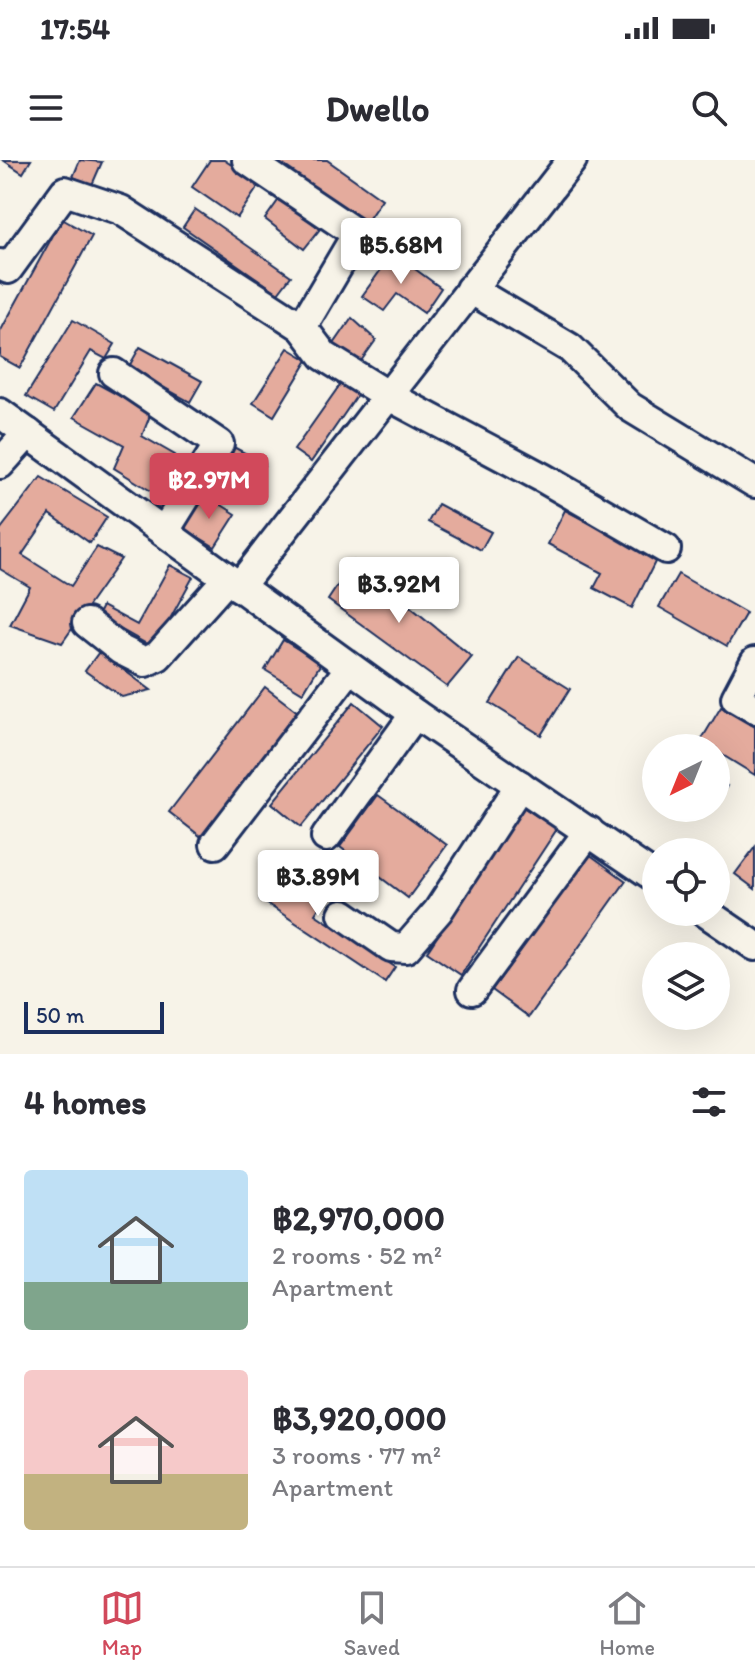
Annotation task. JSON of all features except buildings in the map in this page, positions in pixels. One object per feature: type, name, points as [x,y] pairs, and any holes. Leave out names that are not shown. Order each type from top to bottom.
[{"type":"street","points":[[247,160],[357,234],[302,327]]},
{"type":"street","points":[[87,623],[121,650],[145,662],[158,656],[233,583],[387,395],[572,160]]},
{"type":"street","points":[[0,264],[8,269],[65,191],[121,210],[302,327],[324,356],[387,395],[543,478],[666,549]]},
{"type":"street","points":[[470,289],[570,348],[630,407],[755,483]]},
{"type":"street","points":[[114,373],[219,444],[164,532]]},
{"type":"street","points":[[0,413],[350,668],[642,868]]},
{"type":"street","points":[[0,464],[28,433]]},
{"type":"street","points":[[755,662],[736,698],[755,709]]},
{"type":"street","points":[[215,844],[350,668]]},
{"type":"street","points":[[326,837],[415,714]]},
{"type":"street","points":[[343,914],[391,947],[406,948],[438,911],[520,785]]},
{"type":"street","points":[[472,990],[589,831]]},
{"type":"street","points":[[726,926],[755,946]]}]
